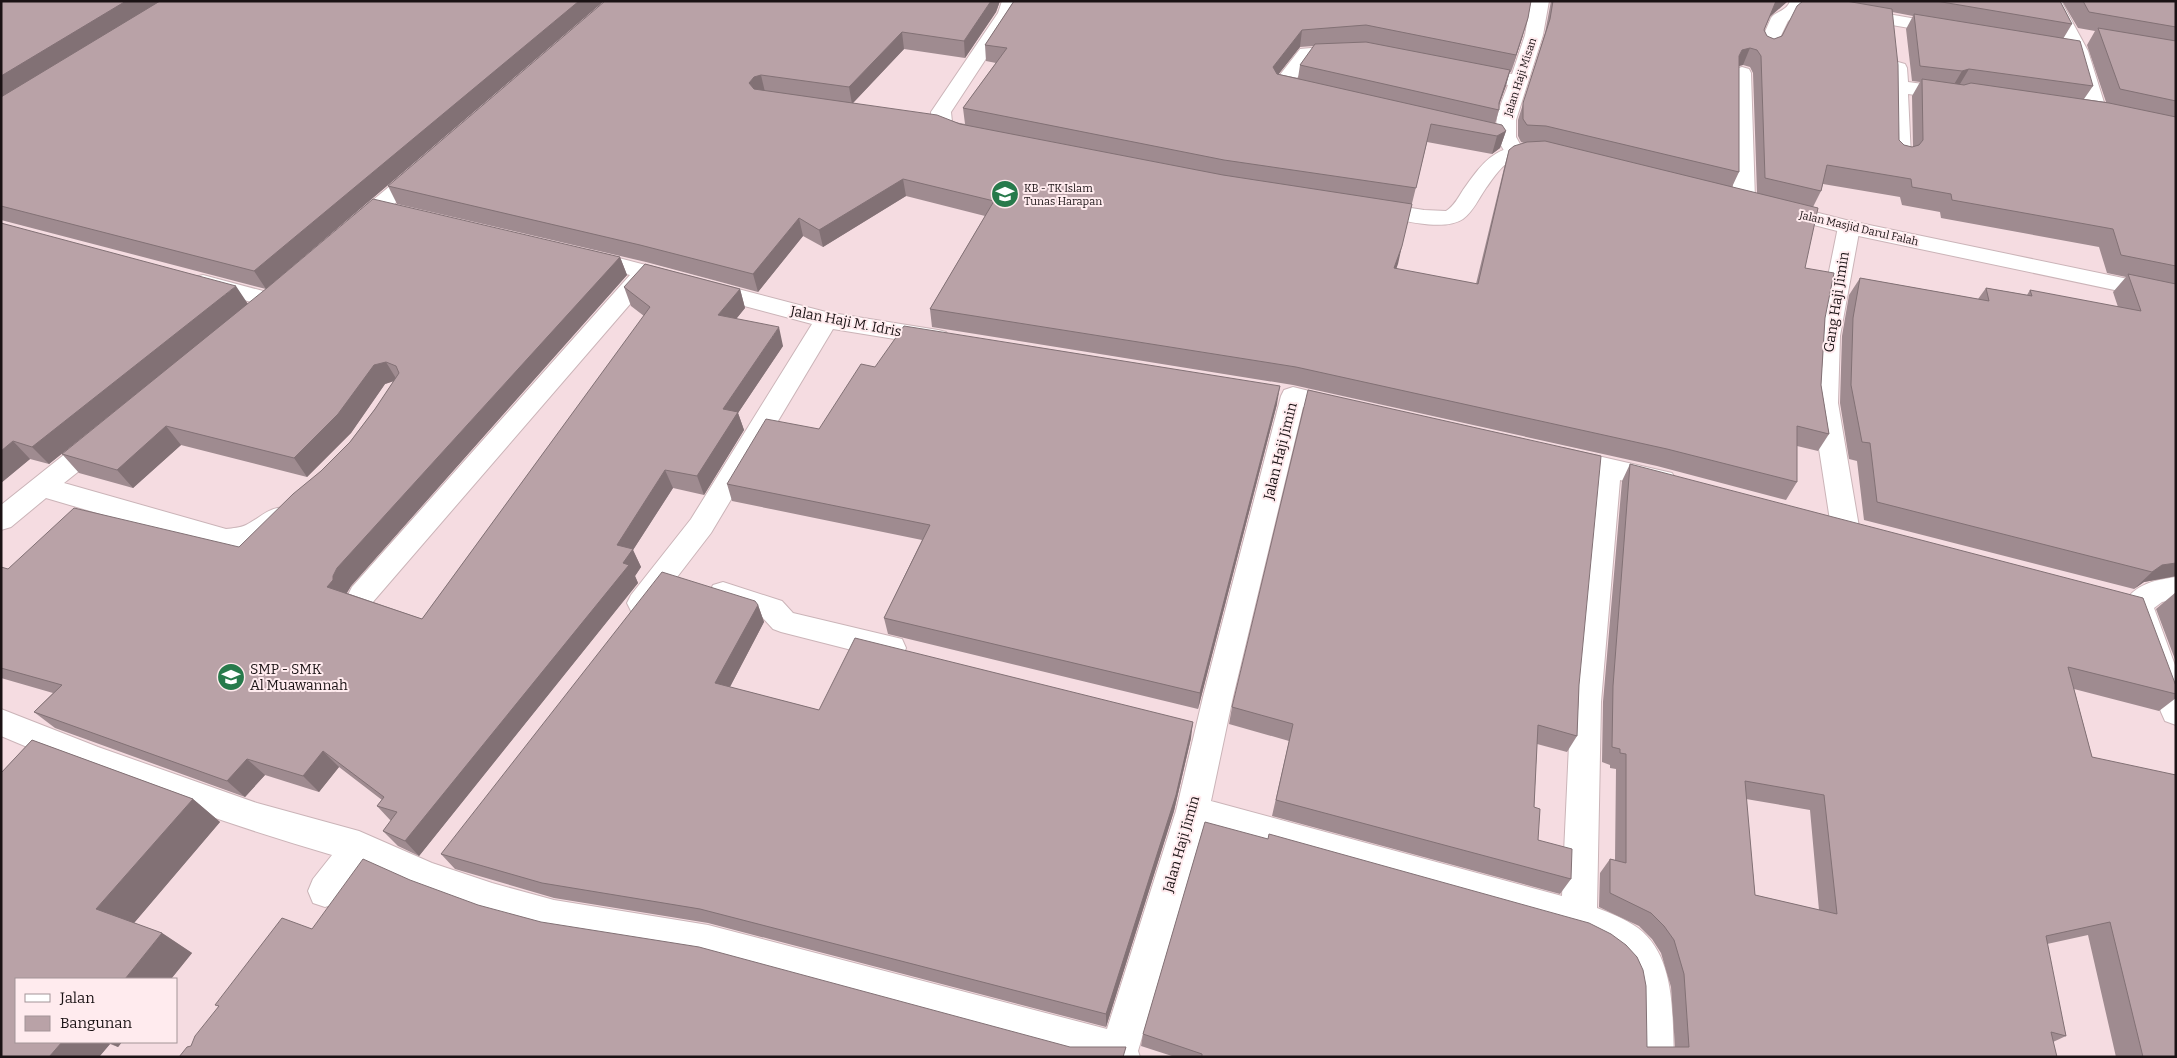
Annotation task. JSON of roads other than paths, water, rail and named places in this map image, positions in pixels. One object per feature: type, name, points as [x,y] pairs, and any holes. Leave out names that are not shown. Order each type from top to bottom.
[{"type":"street","points":[[991,138],[962,133],[933,124],[1007,13],[1012,1]]},
{"type":"street","name":"Jalan Haji Misan","points":[[1510,144],[1506,120],[1534,35],[1540,1]]},
{"type":"street","points":[[2052,1],[2064,41],[2083,44],[2096,112]]},
{"type":"street","points":[[1767,48],[1780,18],[1792,12],[1799,3],[1895,35],[1962,32]]},
{"type":"street","points":[[1895,35],[1900,87],[1902,156]]},
{"type":"street","points":[[1321,94],[1282,85],[1307,53],[1363,50]]},
{"type":"street","points":[[1450,68],[1518,81]]},
{"type":"street","name":"Jalan Masjid Darul Falah","points":[[1742,73],[1734,198],[1848,226],[2176,296]]},
{"type":"street","points":[[1900,87],[1954,94],[1960,92],[1974,94]]},
{"type":"street","points":[[1486,132],[1510,144],[1565,156]]},
{"type":"street","points":[[1356,205],[1432,217],[1453,216],[1462,209],[1496,160],[1510,144]]},
{"type":"street","points":[[341,238],[437,156]]},
{"type":"street","points":[[377,208],[406,214]]},
{"type":"street","name":"Gang Haji Jimin","points":[[1845,527],[1824,403],[1828,336],[1848,226]]},
{"type":"street","name":"Jalan Haji M. Idris","points":[[569,253],[646,271],[826,320],[962,342]]},
{"type":"street","points":[[362,595],[646,271]]},
{"type":"street","points":[[184,277],[277,294],[247,319]]},
{"type":"street","points":[[621,628],[685,581],[701,526],[826,320]]},
{"type":"street","name":"Jalan Haji Jimin","points":[[1120,1054],[1192,811],[1284,395],[1370,414]]},
{"type":"street","points":[[1,520],[118,425]]},
{"type":"street","points":[[1542,453],[1685,486]]},
{"type":"street","points":[[1579,918],[1586,702],[1608,468]]},
{"type":"street","points":[[42,488],[226,540],[244,539],[259,532],[299,502]]},
{"type":"street","points":[[1817,520],[1874,534]]},
{"type":"street","points":[[685,581],[772,609],[783,621],[791,624],[915,654]]},
{"type":"street","points":[[2138,604],[2154,592],[2176,588]]},
{"type":"street","points":[[2110,597],[2138,604]]},
{"type":"street","points":[[2138,604],[2176,712]]},
{"type":"street","points":[[1182,721],[1210,728]]},
{"type":"street","points":[[1,722],[90,758],[256,818],[359,847],[435,865],[492,900],[554,917],[708,942],[1120,1054]]},
{"type":"street","points":[[1192,811],[1579,918],[1617,933],[1634,946],[1646,962],[1651,985],[1655,1057]]},
{"type":"street","points":[[325,891],[359,847]]},
{"type":"place","name":"KB - TK Islam Tunas Harapan","points":[[1005,194]]},
{"type":"place","name":"SMP - SMK Al Muawannah","points":[[231,677]]}]
